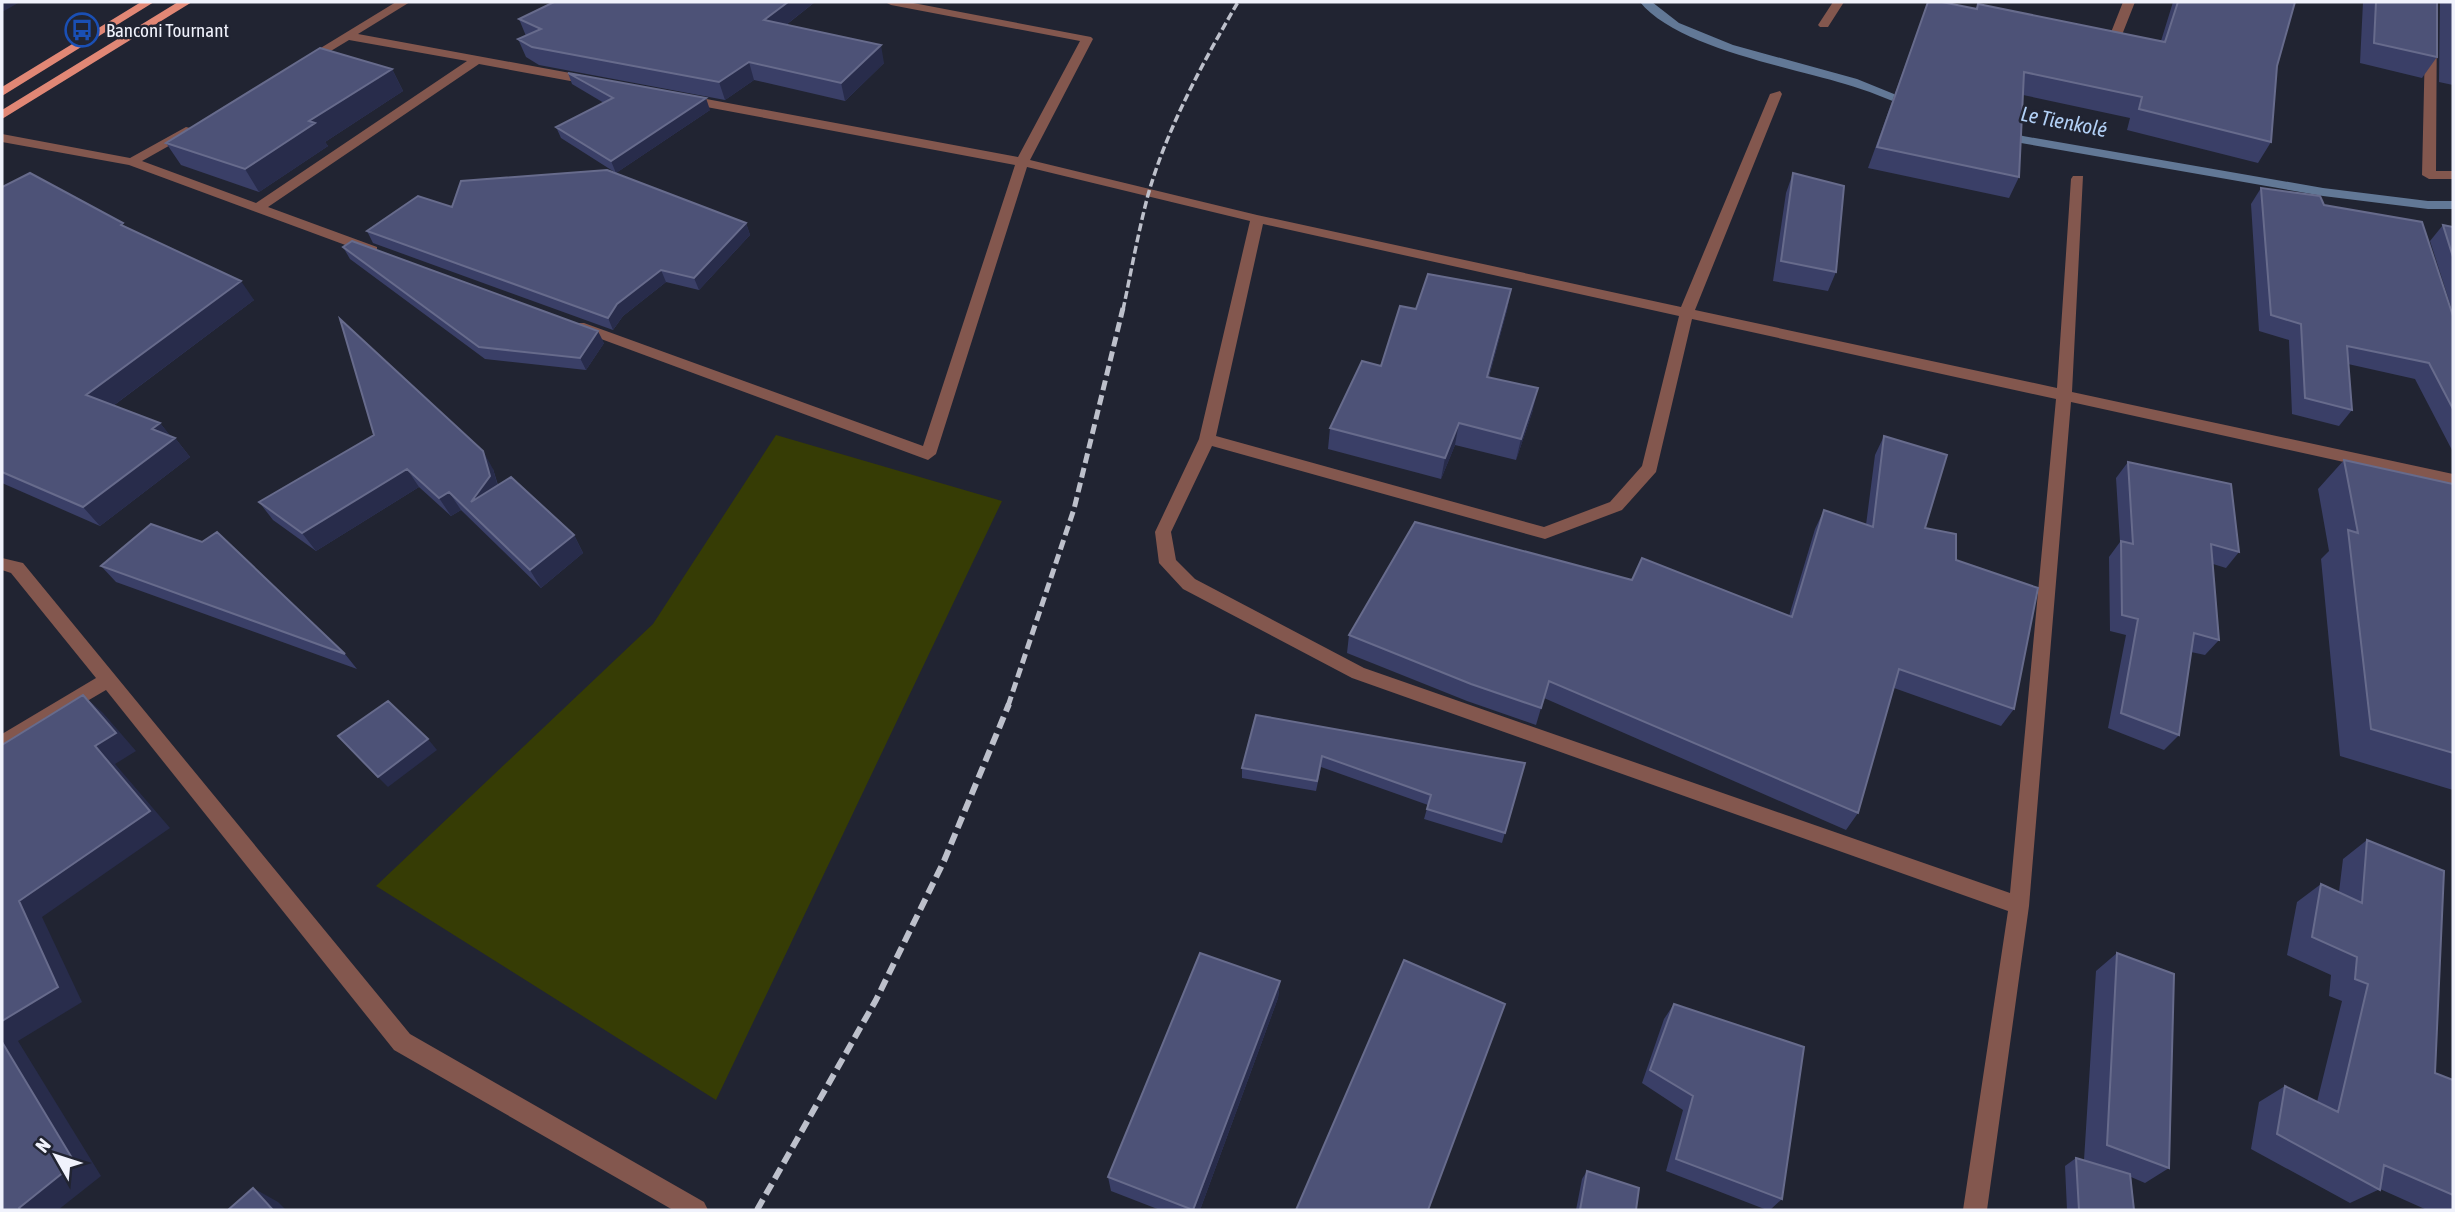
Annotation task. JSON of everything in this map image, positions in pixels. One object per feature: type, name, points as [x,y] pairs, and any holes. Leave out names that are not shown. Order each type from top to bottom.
[{"type":"main road","points":[[2,92],[148,2]]},
{"type":"main road","points":[[2,115],[186,2]]},
{"type":"street","points":[[301,64],[404,2]]},
{"type":"street","points":[[560,319],[928,454],[1022,162],[1087,39],[891,2]]},
{"type":"street","points":[[1824,25],[1838,2]]},
{"type":"street","points":[[2112,45],[2129,2]]},
{"type":"street","points":[[2431,2],[2429,175],[2453,175]]},
{"type":"street","points":[[349,36],[613,85]]},
{"type":"street","points":[[258,208],[477,60]]},
{"type":"street","points":[[1207,439],[1545,533],[1616,506],[1650,468],[1687,311],[1776,94]]},
{"type":"street","points":[[668,96],[1022,162],[1257,219],[2453,480]]},
{"type":"street","points":[[132,162],[192,127]]},
{"type":"street","points":[[2,138],[132,162],[390,257]]},
{"type":"street","points":[[1975,1210],[2019,906],[2064,393],[2078,179]]},
{"type":"street","points":[[1257,219],[1207,439],[1163,532],[1168,563],[1188,584],[1358,673],[2019,906]]},
{"type":"street","points":[[2,564],[17,568],[402,1042],[696,1210]]},
{"type":"street","points":[[2,743],[108,680]]},
{"type":"green space","points":[[776,435],[1002,501],[716,1100],[376,886],[653,624]]},
{"type":"building","points":[[554,2],[788,2],[764,20],[881,45],[841,83],[749,62],[719,82],[532,47],[518,39],[541,29],[519,19]]},
{"type":"building","points":[[1928,2],[1977,9],[1978,4],[2165,42],[2178,2],[2295,2],[2277,66],[2271,142],[2139,109],[2142,97],[2024,72],[2019,177],[1877,147]]},
{"type":"building","points":[[2376,2],[2437,2],[2437,57],[2374,43]]},
{"type":"building","points":[[320,48],[392,69],[309,121],[315,123],[245,169],[166,143]]},
{"type":"building","points":[[568,73],[706,98],[611,161],[556,127],[613,98]]},
{"type":"building","points":[[607,170],[746,223],[694,278],[661,270],[617,304],[608,318],[367,231],[418,196],[452,207],[461,181]]},
{"type":"building","points":[[30,173],[123,223],[121,225],[241,281],[86,395],[160,423],[152,429],[175,438],[83,507],[2,472],[2,187]]},
{"type":"building","points":[[1793,173],[1844,186],[1836,272],[1781,261]]},
{"type":"building","points":[[2261,188],[2320,196],[2324,205],[2422,222],[2453,316],[2453,409],[2429,363],[2347,346],[2352,410],[2305,398],[2301,324],[2271,315]]},
{"type":"building","points":[[2443,225],[2453,227],[2453,257]]},
{"type":"building","points":[[352,241],[598,331],[580,358],[479,347],[343,247]]},
{"type":"building","points":[[1428,274],[1511,289],[1487,377],[1538,388],[1521,439],[1459,423],[1445,458],[1330,428],[1362,361],[1381,366],[1400,306],[1416,309]]},
{"type":"building","points":[[340,319],[483,451],[490,476],[471,502],[511,477],[574,535],[530,570],[449,492],[439,498],[407,469],[302,533],[259,502],[374,435]]},
{"type":"building","points":[[1884,436],[1947,455],[1925,528],[1956,534],[1956,560],[2038,588],[2014,709],[1899,669],[1858,813],[1549,681],[1541,708],[1471,684],[1349,635],[1415,522],[1632,580],[1642,558],[1792,617],[1824,510],[1873,527]]},
{"type":"building","points":[[2344,460],[2453,484],[2453,753],[2371,729],[2348,530],[2358,533]]},
{"type":"building","points":[[2128,462],[2231,484],[2239,552],[2211,544],[2219,640],[2194,633],[2179,735],[2121,713],[2138,619],[2122,615],[2121,541],[2133,544]]},
{"type":"building","points":[[151,524],[202,542],[217,532],[345,654],[101,566]]},
{"type":"building","points":[[83,695],[116,733],[95,746],[150,811],[19,901],[58,987],[2,1021],[2,745]]},
{"type":"building","points":[[388,701],[428,739],[378,777],[338,736]]},
{"type":"building","points":[[1256,715],[1525,763],[1505,833],[1427,809],[1431,795],[1322,756],[1317,781],[1242,768]]},
{"type":"building","points":[[2367,840],[2444,871],[2435,1073],[2453,1080],[2453,1195],[2384,1165],[2380,1190],[2277,1134],[2285,1086],[2338,1112],[2368,984],[2355,979],[2357,957],[2312,937],[2321,884],[2362,903]]},
{"type":"building","points":[[1200,953],[1280,981],[1193,1210],[1108,1177]]},
{"type":"building","points":[[2117,953],[2174,974],[2169,1168],[2107,1145]]},
{"type":"building","points":[[1404,960],[1505,1004],[1428,1210],[1296,1210]]},
{"type":"building","points":[[1674,1004],[1804,1047],[1782,1199],[1676,1159],[1693,1096],[1650,1070]]},
{"type":"building","points":[[2,1042],[75,1163],[19,1208],[20,1210],[2,1210]]},
{"type":"building","points":[[2076,1158],[2130,1174],[2134,1210],[2079,1210]]},
{"type":"building","points":[[1587,1171],[1639,1188],[1636,1210],[1580,1210]]},
{"type":"building","points":[[253,1188],[273,1210],[228,1210]]},
{"type":"waterway","name":"Le Tienkolé","points":[[1645,2],[1675,25],[1729,47],[1853,82],[1915,105]]},
{"type":"waterway","name":"Le Tienkolé","points":[[1998,132],[2021,139],[2323,192],[2428,205],[2453,205]]},
{"type":"railway","points":[[1123,310],[1148,195],[1165,145],[1199,72],[1238,2]]},
{"type":"railway","points":[[1008,706],[1074,509],[1123,308]]},
{"type":"railway","points":[[757,1210],[876,1000],[944,861],[1009,704]]},
{"type":"place","name":"Banconi Tournant","points":[[82,30]]}]
